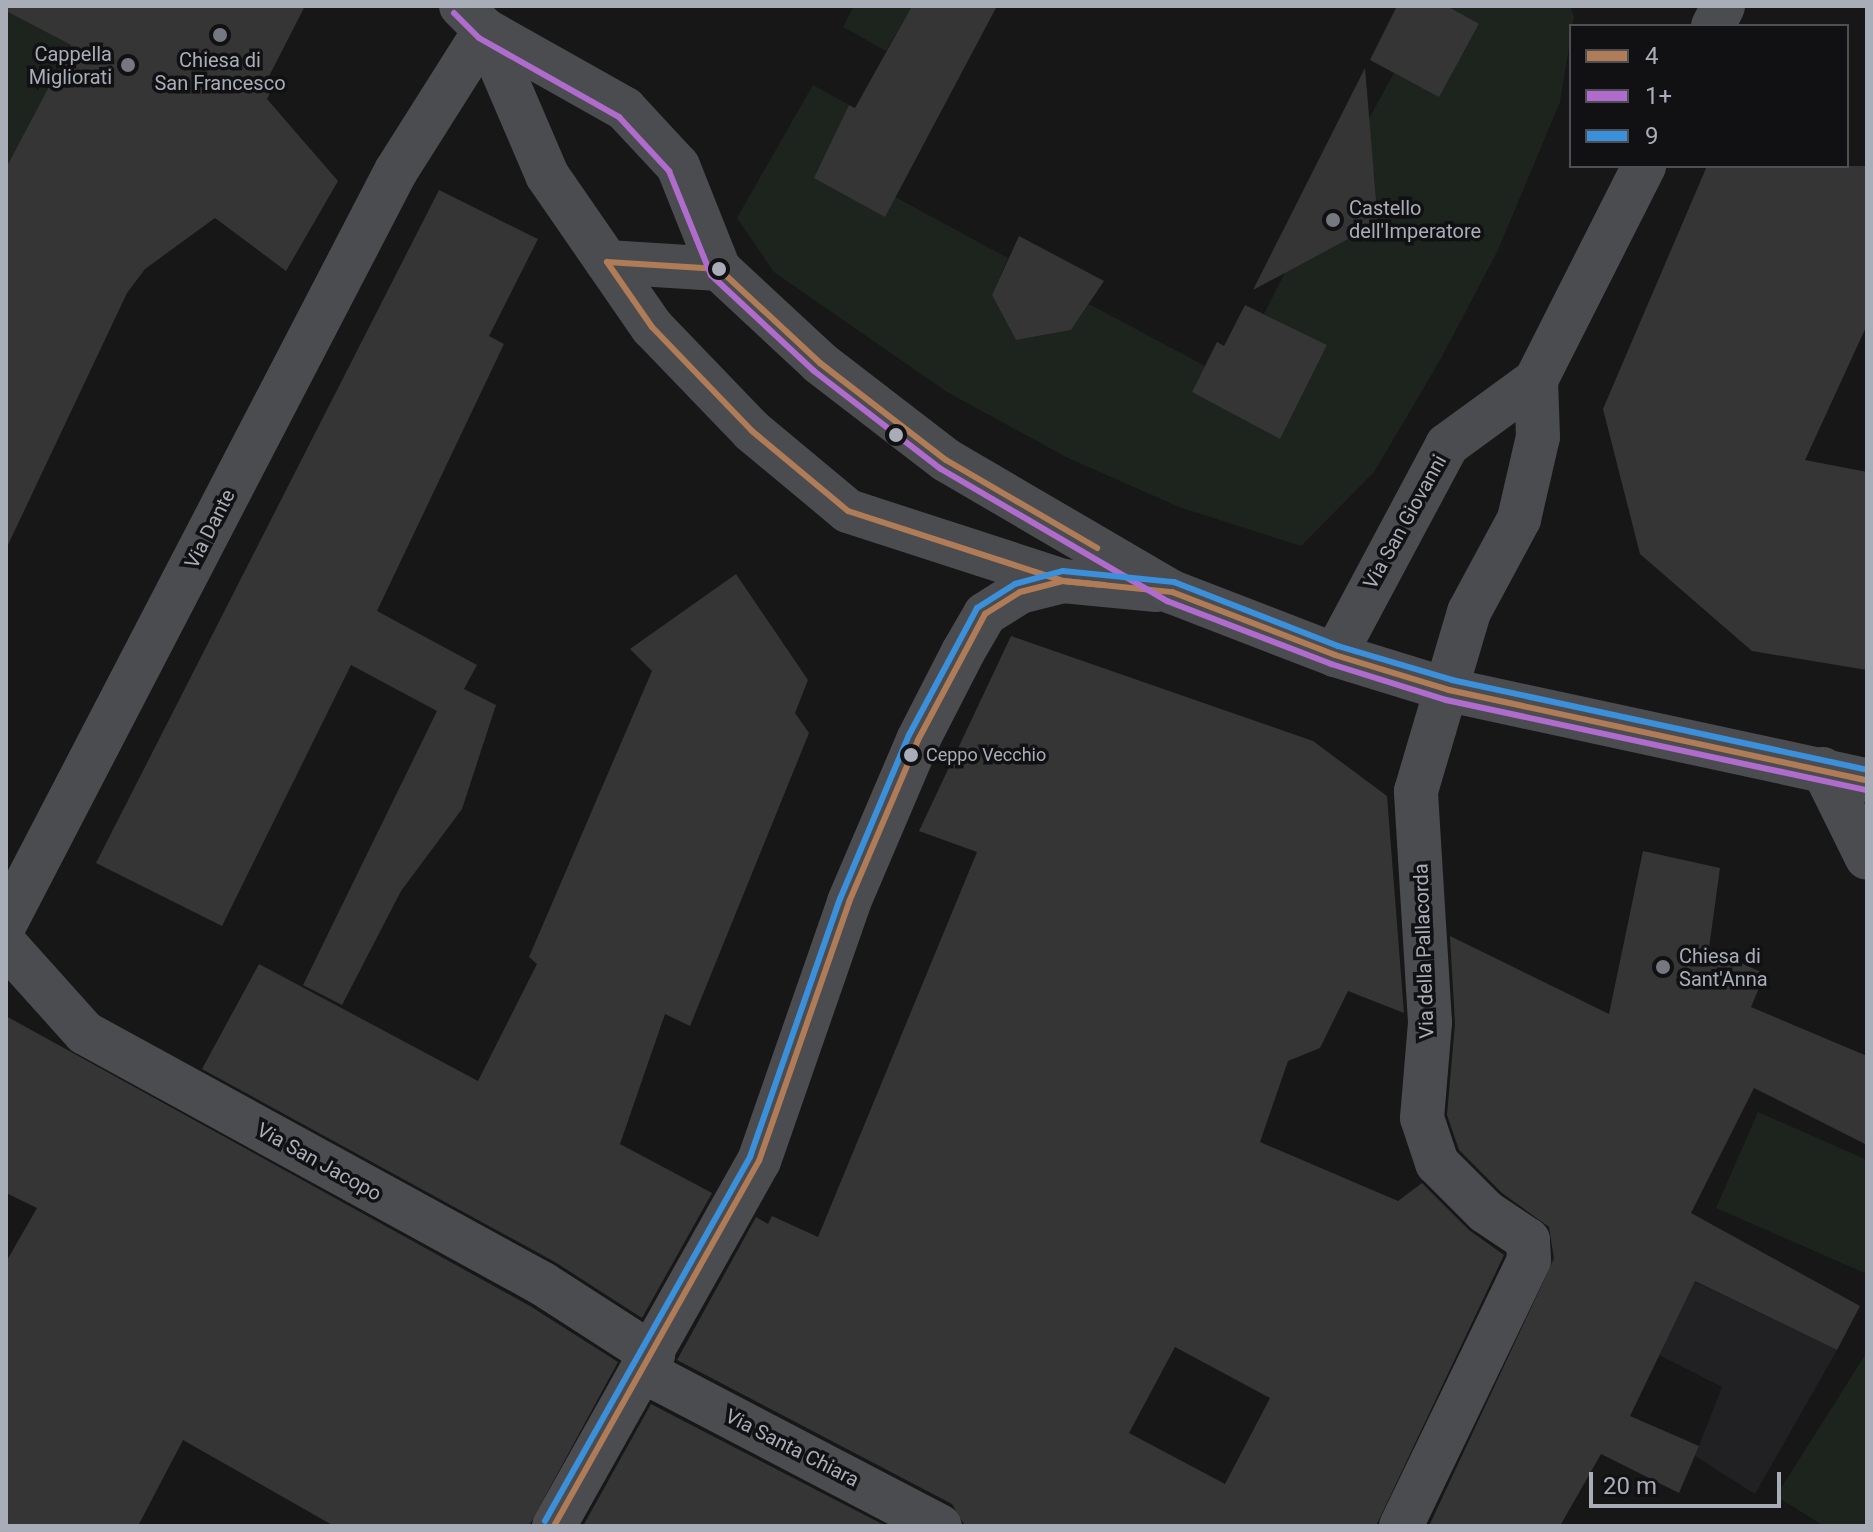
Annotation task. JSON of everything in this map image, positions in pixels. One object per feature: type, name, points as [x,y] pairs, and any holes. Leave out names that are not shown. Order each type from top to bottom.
[{"type":"street","points":[[1714,24],[1723,6]]},
{"type":"street","points":[[473,18],[547,175],[652,327],[752,431],[848,511],[1063,581],[1172,592]]},
{"type":"street","points":[[473,18],[625,109],[678,166],[719,269],[820,363],[946,460],[1172,592],[1335,655],[1449,690],[1867,780]]},
{"type":"street","name":"Via Dante","points":[[6,922],[417,136],[473,18]]},
{"type":"street","name":"Via San Giovanni","points":[[1335,655],[1447,445],[1536,380],[1643,168]]},
{"type":"street","points":[[607,262],[719,269]]},
{"type":"street","name":"Via San Giovanni","points":[[1449,690],[1469,612],[1519,519],[1538,437],[1536,380]]},
{"type":"street","points":[[554,1526],[759,1161],[849,902],[918,740],[963,652],[985,614],[1020,592],[1063,581]]},
{"type":"street","name":"Via della Pallacorda","points":[[1401,1526],[1529,1260],[1528,1240],[1486,1212],[1437,1163],[1422,1118],[1430,1022],[1416,791],[1449,690]]},
{"type":"street","points":[[1823,769],[1867,858]]},
{"type":"street","name":"Via San Jacopo","points":[[6,945],[85,1033],[543,1284],[648,1363]]},
{"type":"street","name":"Via Santa Chiara","points":[[648,1363],[940,1526]]},
{"type":"shaded area","points":[[854,6],[912,6],[886,51],[843,27]]},
{"type":"shaded area","points":[[1447,6],[1570,6],[1574,16],[1573,24],[1569,24],[1569,47],[1560,102],[1497,252],[1439,362],[1374,472],[1301,546],[1179,507],[1066,457],[947,392],[774,272],[737,218],[813,85],[849,105],[815,178],[895,197],[1008,258],[992,295],[1016,340],[1071,330],[1089,304],[1205,366],[1192,392],[1280,439],[1327,345],[1264,314],[1304,235],[1332,247],[1378,223],[1374,170],[1348,157],[1394,73],[1439,96],[1479,25]]},
{"type":"shaded area","points":[[6,11],[71,45],[6,168]]},
{"type":"shaded area","points":[[1758,1112],[1867,1160],[1867,1274],[1716,1208]]},
{"type":"shaded area","points":[[1571,1222],[1837,1350],[1755,1494],[1695,1456],[1722,1387],[1659,1355],[1664,1344],[1542,1280]]},
{"type":"shaded area","points":[[1867,1352],[1867,1526],[1824,1526],[1776,1496]]},
{"type":"building","points":[[6,6],[305,6],[266,82],[273,87],[267,99],[338,181],[286,271],[215,218],[145,269],[127,293],[6,549],[6,168],[71,45],[6,11]]},
{"type":"building","points":[[912,6],[997,6],[885,217],[814,178],[849,105],[855,108]]},
{"type":"building","points":[[1397,6],[1447,6],[1479,24],[1439,97],[1370,60]]},
{"type":"building","points":[[1365,68],[1378,223],[1253,290]]},
{"type":"building","points":[[1867,166],[1867,325],[1805,460],[1867,472],[1867,670],[1752,651],[1640,554],[1603,409],[1706,168]]},
{"type":"building","points":[[439,190],[538,239],[489,336],[504,344],[377,611],[477,665],[464,689],[496,705],[462,809],[401,891],[342,1005],[303,985],[437,711],[351,665],[222,926],[96,863]]},
{"type":"building","points":[[1019,236],[1104,281],[1071,330],[1016,340],[992,295]]},
{"type":"building","points":[[1245,305],[1327,345],[1280,439],[1192,392],[1217,342],[1224,346]]},
{"type":"building","points":[[736,574],[808,680],[795,713],[809,733],[690,1026],[665,1014],[620,1144],[712,1193],[642,1318],[555,1262],[202,1069],[259,964],[478,1081],[537,964],[529,957],[652,671],[630,649]]},
{"type":"building","points":[[1011,636],[1313,741],[1387,796],[1404,1013],[1348,991],[1320,1048],[1288,1061],[1260,1142],[1398,1201],[1422,1183],[1469,1230],[1504,1255],[1376,1526],[965,1526],[952,1504],[677,1360],[756,1217],[768,1224],[772,1216],[818,1237],[977,852],[919,831]],"holes":[[[1175,1347],[1270,1398],[1225,1484],[1129,1433]]]},
{"type":"building","points":[[1643,851],[1720,868],[1709,948],[1765,974],[1751,1007],[1867,1056],[1867,1145],[1754,1088],[1691,1213],[1860,1306],[1837,1350],[1695,1281],[1630,1416],[1699,1446],[1679,1493],[1601,1454],[1560,1526],[1429,1526],[1554,1259],[1549,1227],[1502,1193],[1459,1150],[1447,1115],[1455,1024],[1450,936],[1609,1014]]},
{"type":"building","points":[[6,1016],[530,1306],[618,1362],[529,1526],[334,1526],[183,1440],[138,1526],[6,1526],[6,1262],[37,1208],[6,1193]]},
{"type":"building","points":[[651,1404],[886,1526],[583,1526]]},
{"type":"transit line","name":"1+","points":[[454,13],[479,38],[619,117],[669,171],[711,275],[814,371],[941,469],[1167,601],[1331,664],[1446,700],[1865,790]]},
{"type":"transit line","name":"4","points":[[607,262],[652,327],[752,431],[848,511],[1063,581],[1172,592],[1335,655],[1449,690],[1867,780]]},
{"type":"transit line","name":"4","points":[[607,262],[719,269],[820,363],[946,460],[1097,548]]},
{"type":"transit line","name":"9","points":[[545,1521],[750,1157],[840,899],[909,735],[977,608],[1015,584],[1063,571],[1174,582],[1338,646],[1452,680],[1867,770]]},
{"type":"transit line","name":"4","points":[[554,1526],[759,1161],[849,902],[918,740],[985,614],[1020,592],[1063,581],[1104,585]]},
{"type":"place","name":"Chiesa di San Francesco","points":[[220,35]]},
{"type":"place","name":"Cappella Migliorati","points":[[128,65]]},
{"type":"place","name":"Castello dell'Imperatore","points":[[1333,220]]},
{"type":"place","name":"Ceppo Vecchio","points":[[911,755]]},
{"type":"place","name":"Chiesa di Sant'Anna","points":[[1663,967]]}]
